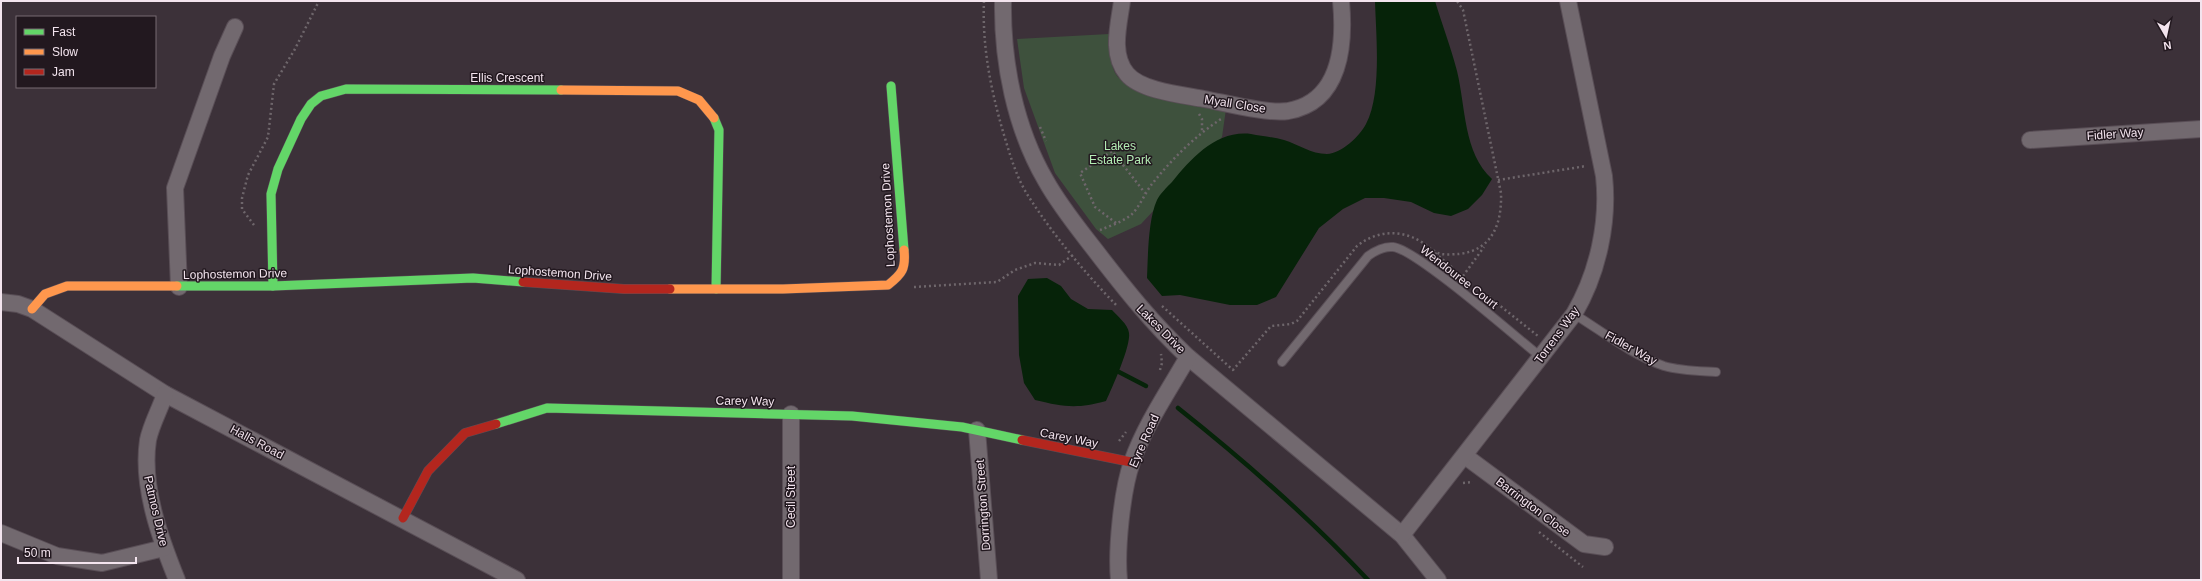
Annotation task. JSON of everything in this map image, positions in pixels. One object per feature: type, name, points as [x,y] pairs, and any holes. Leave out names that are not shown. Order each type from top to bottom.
[{"type":"street","name":"Lakes Drive","points":[[1003,1],[1005,53],[1010,85],[1035,162],[1056,198],[1134,302],[1188,357],[1402,535],[1438,580]]},
{"type":"street","name":"Myall Close","points":[[1122,1],[1117,45],[1118,58],[1127,74],[1160,90],[1266,109],[1286,111],[1301,107],[1320,96],[1338,67],[1342,46],[1341,1]]},
{"type":"street","name":"Torrens Way","points":[[1402,535],[1542,358],[1574,314],[1582,301],[1597,261],[1606,199],[1604,176],[1568,1]]},
{"type":"street","points":[[179,287],[175,188],[222,56],[235,27]]},
{"type":"street","name":"Lophostemon Drive","points":[[32,309],[45,293],[64,286],[273,286],[473,278],[624,289],[882,286],[893,282],[901,275],[905,261],[891,86]]},
{"type":"street","name":"Ellis Crescent","points":[[273,286],[270,194],[278,169],[301,119],[311,104],[321,96],[334,91],[346,89],[638,91],[685,93],[704,102],[716,122],[720,142],[716,289]]},
{"type":"street","name":"Fidler Way","points":[[2030,140],[2201,129]]},
{"type":"street","name":"Halls Road","points":[[1,302],[18,304],[32,309],[165,394],[403,518],[517,580]]},
{"type":"street","name":"Eyre Road","points":[[1119,580],[1118,564],[1123,507],[1131,462],[1150,422],[1188,357]]},
{"type":"street","name":"Patmos Drive","points":[[165,394],[149,439],[147,473],[164,548],[177,580]]},
{"type":"street","name":"Carey Way","points":[[403,518],[428,470],[465,433],[547,408],[852,416],[977,430],[1131,462]]},
{"type":"street","name":"Cecil Street","points":[[790,580],[791,414]]},
{"type":"street","name":"Dorrington Street","points":[[977,430],[988,580]]},
{"type":"street","name":"Barrington Close","points":[[1465,456],[1584,544],[1605,547]]},
{"type":"street","points":[[1,533],[57,556],[102,563],[164,548]]},
{"type":"lane","name":"Wendouree Court","points":[[1282,362],[1368,256],[1381,248],[1393,246],[1420,259],[1542,358]]},
{"type":"lane","name":"Fidler Way","points":[[1574,314],[1640,355],[1665,366],[1689,371],[1716,372]]},
{"type":"path","points":[[984,1],[983,22],[988,76],[1008,150],[1026,193],[1073,255],[1122,311]]},
{"type":"path","points":[[1457,1],[1463,10],[1498,180],[1501,210],[1495,228],[1486,244],[1463,276]]},
{"type":"path","points":[[259,228],[250,222],[242,209],[242,198],[245,185],[268,137],[274,84],[295,49],[318,3]]},
{"type":"path","points":[[1198,112],[1202,119],[1202,131]]},
{"type":"path","points":[[1038,122],[1047,144]]},
{"type":"path","points":[[1116,223],[1095,207],[1080,173],[1112,152],[1145,193]]},
{"type":"path","points":[[1498,180],[1586,166],[1589,169]]},
{"type":"path","points":[[1100,230],[1132,214],[1156,179]]},
{"type":"path","points":[[1095,224],[1104,236]]},
{"type":"path","points":[[1160,303],[1232,370],[1271,326],[1287,325],[1297,321],[1357,246],[1366,239],[1380,233],[1402,234],[1412,236],[1441,254],[1452,255],[1477,250],[1486,244]]},
{"type":"path","points":[[909,287],[997,282],[1028,265],[1039,263],[1059,265],[1073,255]]},
{"type":"path","points":[[1158,375],[1162,363],[1159,350]]},
{"type":"path","points":[[1115,442],[1122,438],[1127,429]]},
{"type":"path","points":[[1460,484],[1467,482],[1478,483]]},
{"type":"path","points":[[1534,528],[1583,567]]},
{"type":"green space","name":"Lakes Estate Park","points":[[1109,34],[1112,63],[1116,74],[1130,86],[1143,93],[1170,101],[1226,109],[1222,137],[1141,224],[1108,239],[1096,229],[1055,173],[1024,88],[1017,39]]},
{"type":"shaded area","points":[[1375,1],[1435,1],[1457,71],[1467,129],[1471,143],[1483,168],[1492,179],[1482,195],[1468,209],[1451,216],[1434,213],[1411,202],[1384,198],[1365,198],[1343,209],[1319,228],[1276,297],[1257,305],[1230,305],[1180,295],[1162,296],[1147,278],[1149,238],[1154,208],[1162,193],[1197,155],[1216,141],[1227,136],[1238,134],[1251,134],[1280,139],[1321,154],[1327,154],[1338,151],[1350,144],[1363,129],[1371,111],[1376,81],[1377,47]]},
{"type":"shaded area","points":[[1047,278],[1061,286],[1071,299],[1088,309],[1112,310],[1124,323],[1128,330],[1129,339],[1124,357],[1106,401],[1096,404],[1063,406],[1035,400],[1024,383],[1019,355],[1018,296],[1028,279]]},
{"type":"waterway","points":[[1119,372],[1146,386]]},
{"type":"waterway","points":[[1178,408],[1276,490],[1323,534],[1368,580]]},
{"type":"traffic: fast","points":[[891,86],[904,250]]},
{"type":"traffic: fast","points":[[273,286],[271,194],[278,169],[301,119],[311,104],[321,96],[346,89],[561,90]]},
{"type":"traffic: fast","points":[[714,118],[719,130],[716,289]]},
{"type":"traffic: fast","points":[[177,286],[273,286],[473,278],[523,282]]},
{"type":"traffic: fast","points":[[496,424],[547,408],[852,416],[962,427],[1022,440]]},
{"type":"traffic: slow","points":[[561,90],[678,91],[699,100],[714,118]]},
{"type":"traffic: slow","points":[[670,289],[783,289],[888,285],[897,278],[904,267],[904,250]]},
{"type":"traffic: slow","points":[[32,309],[45,294],[67,286],[177,286]]},
{"type":"traffic: jam","points":[[523,282],[624,289],[670,289]]},
{"type":"traffic: jam","points":[[403,518],[428,471],[465,433],[496,424]]},
{"type":"traffic: jam","points":[[1022,440],[1131,462]]}]
